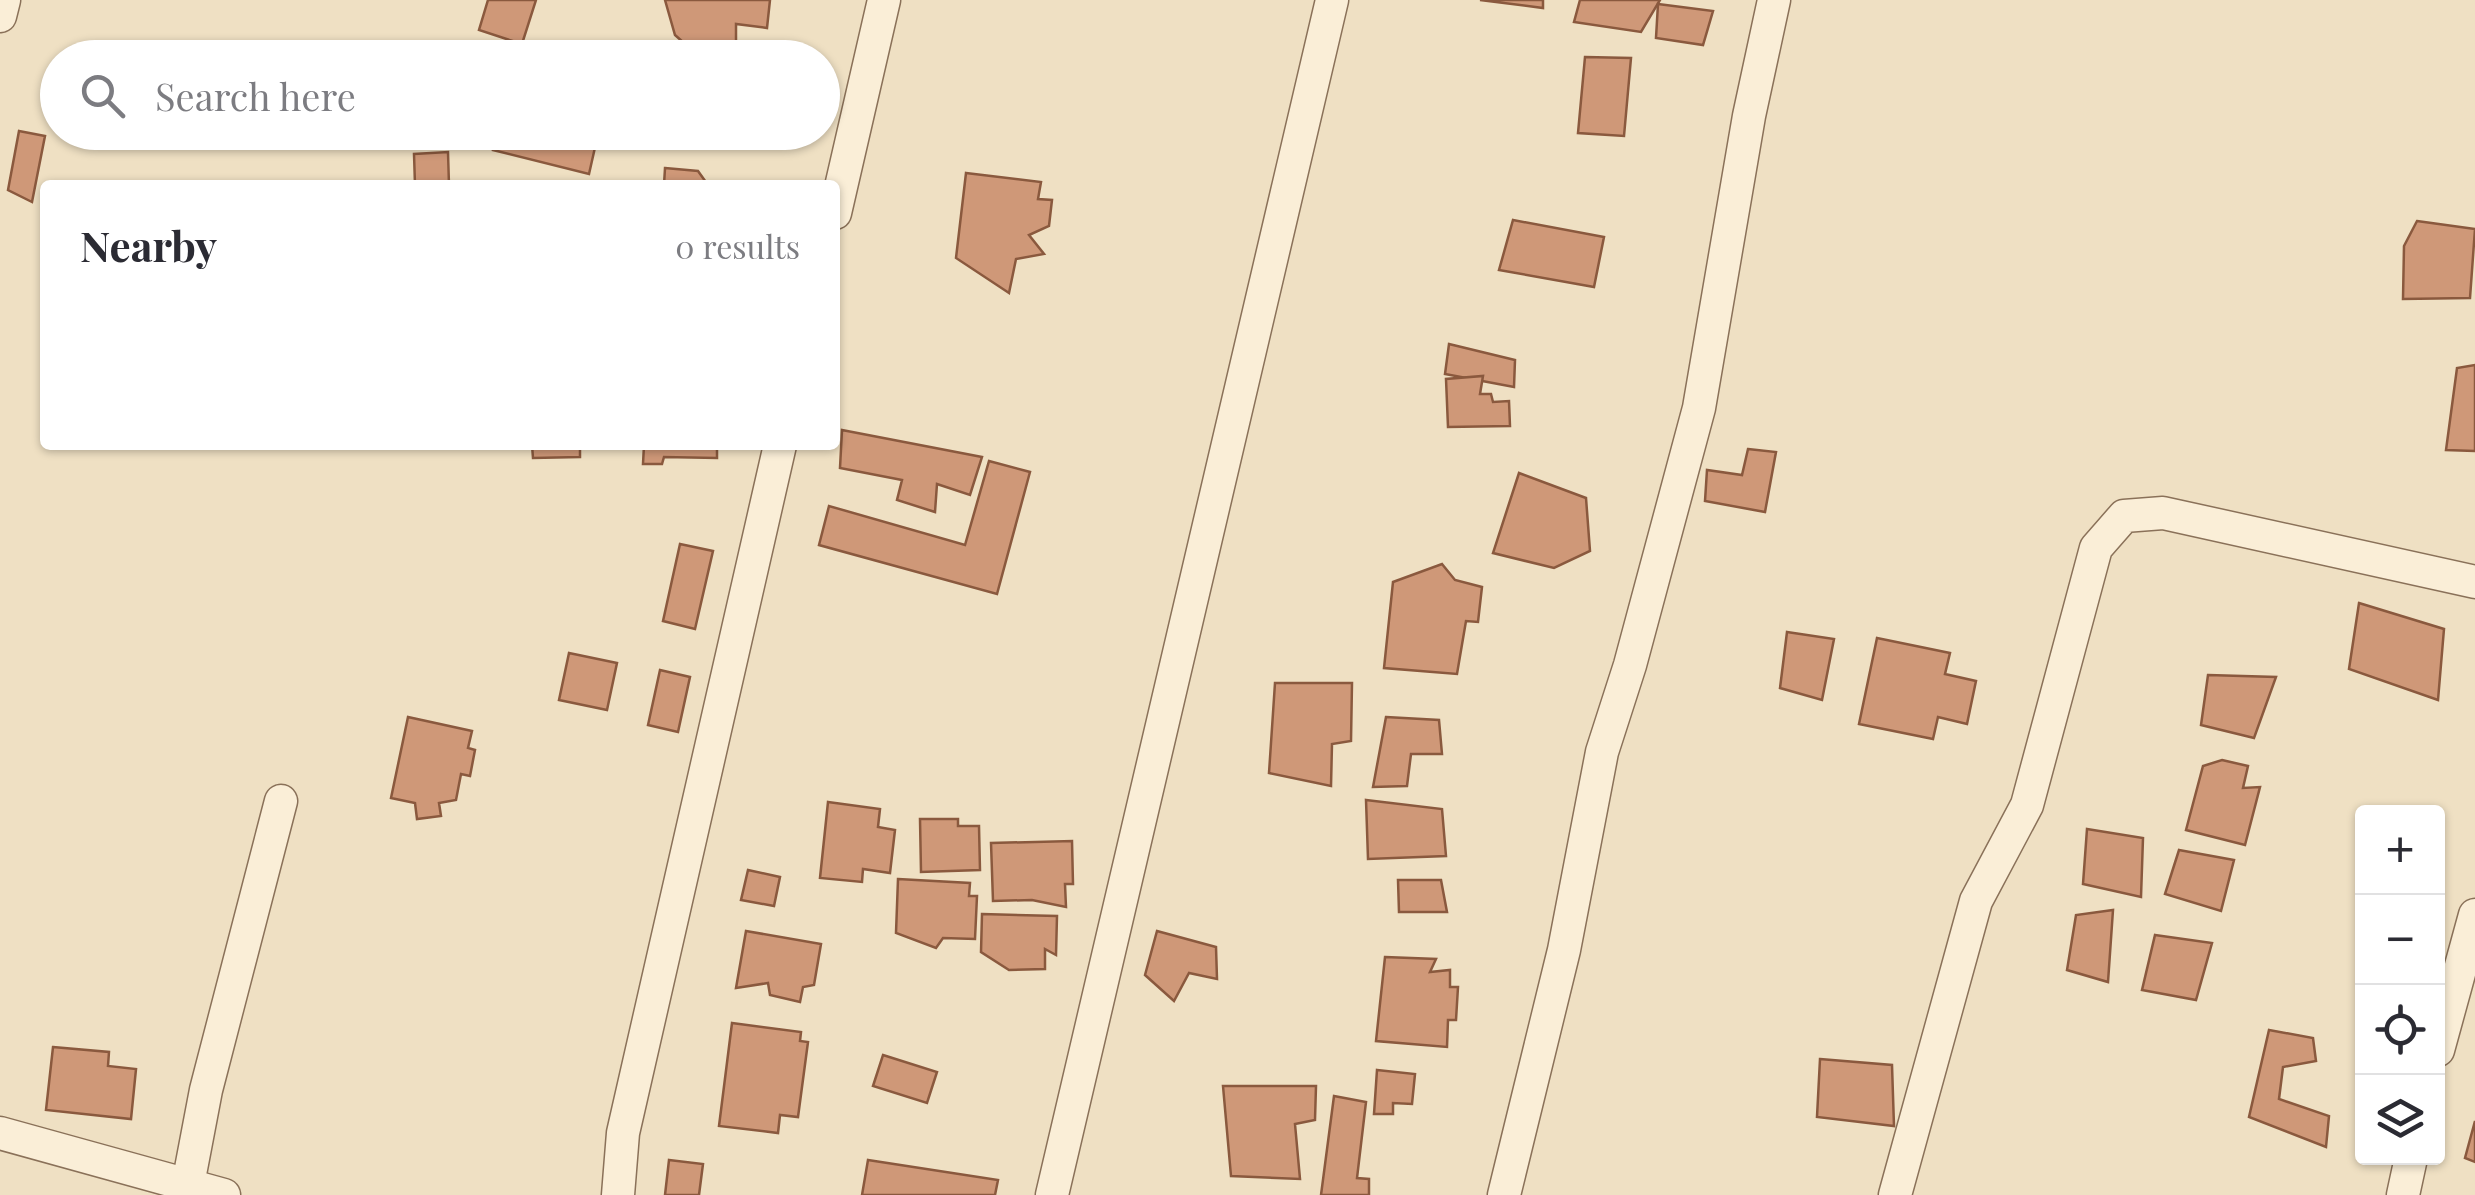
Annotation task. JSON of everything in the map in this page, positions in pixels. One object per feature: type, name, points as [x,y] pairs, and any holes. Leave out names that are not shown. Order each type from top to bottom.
[{"type":"street","points":[[0,16],[4,0]]},
{"type":"street","points":[[840,191],[884,0]]},
{"type":"street","points":[[1052,1195],[1332,0]]},
{"type":"street","points":[[1504,1195],[1564,950],[1602,752],[1630,665],[1699,408],[1748,116],[1774,0]]},
{"type":"street","points":[[618,1195],[623,1133],[779,450]]},
{"type":"street","points":[[1894,1195],[1976,901],[2027,804],[2096,548],[2124,516],[2163,512],[2475,582]]},
{"type":"street","points":[[188,1191],[206,1090],[281,801]]},
{"type":"street","points":[[2445,1024],[2475,915]]},
{"type":"street","points":[[0,1133],[188,1191],[224,1195]]},
{"type":"street","points":[[2403,1195],[2409,1165]]},
{"type":"building","points":[[488,0],[536,0],[523,40],[479,30]]},
{"type":"building","points":[[665,0],[770,0],[767,28],[736,24],[736,40],[681,40],[675,35]]},
{"type":"building","points":[[1480,0],[1543,0],[1543,8]]},
{"type":"building","points":[[1580,0],[1660,0],[1641,32],[1574,22]]},
{"type":"building","points":[[1658,4],[1713,11],[1703,45],[1656,38]]},
{"type":"building","points":[[1585,57],[1631,58],[1624,136],[1578,133]]},
{"type":"building","points":[[19,131],[40,135],[42,150],[32,202],[8,190]]},
{"type":"building","points":[[493,150],[594,150],[589,174]]},
{"type":"building","points":[[448,152],[449,180],[415,180],[414,154]]},
{"type":"building","points":[[665,168],[698,171],[704,180],[664,180]]},
{"type":"building","points":[[966,173],[1041,182],[1038,199],[1052,200],[1049,226],[1029,235],[1044,254],[1016,259],[1009,293],[956,258]]},
{"type":"building","points":[[1513,220],[1604,237],[1594,287],[1499,270]]},
{"type":"building","points":[[2417,221],[2475,229],[2470,298],[2403,299],[2404,246]]},
{"type":"building","points":[[1449,344],[1515,360],[1514,387],[1445,374]]},
{"type":"building","points":[[2475,365],[2475,451],[2446,450],[2457,368]]},
{"type":"building","points":[[1483,376],[1480,394],[1491,394],[1493,402],[1509,401],[1510,426],[1448,427],[1446,379]]},
{"type":"building","points":[[842,430],[982,457],[970,495],[937,484],[935,512],[897,500],[902,480],[840,468]]},
{"type":"building","points":[[1748,449],[1776,452],[1765,512],[1705,501],[1707,470],[1742,475]]},
{"type":"building","points":[[532,450],[580,450],[580,457],[533,458]]},
{"type":"building","points":[[644,450],[717,450],[717,458],[664,457],[662,464],[643,464]]},
{"type":"building","points":[[989,461],[1030,472],[997,594],[819,545],[829,506],[965,545]]},
{"type":"building","points":[[1519,473],[1586,498],[1590,551],[1554,568],[1493,553]]},
{"type":"building","points":[[680,544],[713,551],[695,629],[663,621]]},
{"type":"building","points":[[1442,564],[1455,580],[1482,587],[1478,622],[1466,621],[1457,674],[1384,668],[1393,582]]},
{"type":"building","points":[[2359,603],[2444,629],[2438,700],[2349,669]]},
{"type":"building","points":[[1787,632],[1834,639],[1822,700],[1780,688]]},
{"type":"building","points":[[1877,638],[1950,653],[1945,674],[1976,681],[1967,724],[1938,717],[1933,739],[1859,724]]},
{"type":"building","points":[[569,653],[617,663],[607,710],[559,700]]},
{"type":"building","points":[[660,670],[690,677],[678,732],[648,725]]},
{"type":"building","points":[[2208,675],[2276,677],[2254,738],[2201,725]]},
{"type":"building","points":[[1275,683],[1352,683],[1351,741],[1332,744],[1331,786],[1269,773]]},
{"type":"building","points":[[408,717],[472,731],[468,748],[475,750],[470,776],[461,774],[456,800],[439,803],[441,816],[417,819],[415,803],[391,798]]},
{"type":"building","points":[[1386,717],[1439,720],[1442,754],[1411,754],[1407,786],[1373,787]]},
{"type":"building","points":[[2222,760],[2248,766],[2243,788],[2260,787],[2245,845],[2186,830],[2203,766]]},
{"type":"building","points":[[1366,800],[1442,809],[1446,856],[1368,859]]},
{"type":"building","points":[[828,802],[880,809],[878,827],[895,830],[890,873],[863,869],[862,882],[820,878]]},
{"type":"building","points":[[920,819],[958,819],[958,826],[979,826],[980,870],[921,872]]},
{"type":"building","points":[[2087,829],[2143,838],[2141,897],[2083,884]]},
{"type":"building","points":[[1072,841],[1073,884],[1065,884],[1066,907],[1032,900],[993,901],[991,843]]},
{"type":"building","points":[[2179,850],[2234,860],[2221,911],[2165,894]]},
{"type":"building","points":[[748,870],[780,877],[774,906],[741,900]]},
{"type":"building","points":[[898,879],[970,883],[969,896],[977,896],[975,939],[943,938],[936,948],[896,933]]},
{"type":"building","points":[[1398,880],[1441,880],[1447,912],[1399,912]]},
{"type":"building","points":[[2113,910],[2108,982],[2067,970],[2076,915]]},
{"type":"building","points":[[982,914],[1057,916],[1056,955],[1045,949],[1045,969],[1009,970],[981,952]]},
{"type":"building","points":[[746,931],[821,944],[814,985],[803,987],[800,1002],[770,995],[768,983],[736,988]]},
{"type":"building","points":[[1157,931],[1216,947],[1217,979],[1189,973],[1174,1001],[1145,975]]},
{"type":"building","points":[[2155,935],[2212,943],[2196,1000],[2142,990]]},
{"type":"building","points":[[1385,957],[1436,959],[1430,972],[1450,970],[1450,987],[1458,987],[1456,1020],[1448,1020],[1447,1047],[1376,1041]]},
{"type":"building","points":[[732,1023],[801,1032],[800,1041],[808,1042],[798,1117],[780,1115],[778,1133],[719,1126]]},
{"type":"building","points":[[2269,1030],[2313,1038],[2316,1061],[2283,1067],[2279,1099],[2329,1116],[2326,1147],[2249,1117]]},
{"type":"building","points":[[53,1047],[109,1052],[108,1066],[136,1069],[131,1119],[46,1110]]},
{"type":"building","points":[[883,1055],[937,1072],[927,1103],[873,1086]]},
{"type":"building","points":[[1820,1059],[1892,1065],[1894,1126],[1817,1117]]},
{"type":"building","points":[[1377,1070],[1415,1074],[1412,1104],[1393,1103],[1393,1114],[1374,1114]]},
{"type":"building","points":[[1223,1086],[1316,1086],[1315,1120],[1295,1124],[1300,1179],[1231,1176]]},
{"type":"building","points":[[1334,1096],[1366,1102],[1357,1178],[1369,1179],[1369,1195],[1321,1195]]},
{"type":"building","points":[[2475,1121],[2475,1162],[2465,1158]]},
{"type":"building","points":[[669,1160],[703,1164],[699,1195],[665,1195]]},
{"type":"building","points":[[868,1160],[998,1180],[995,1195],[862,1195]]}]
